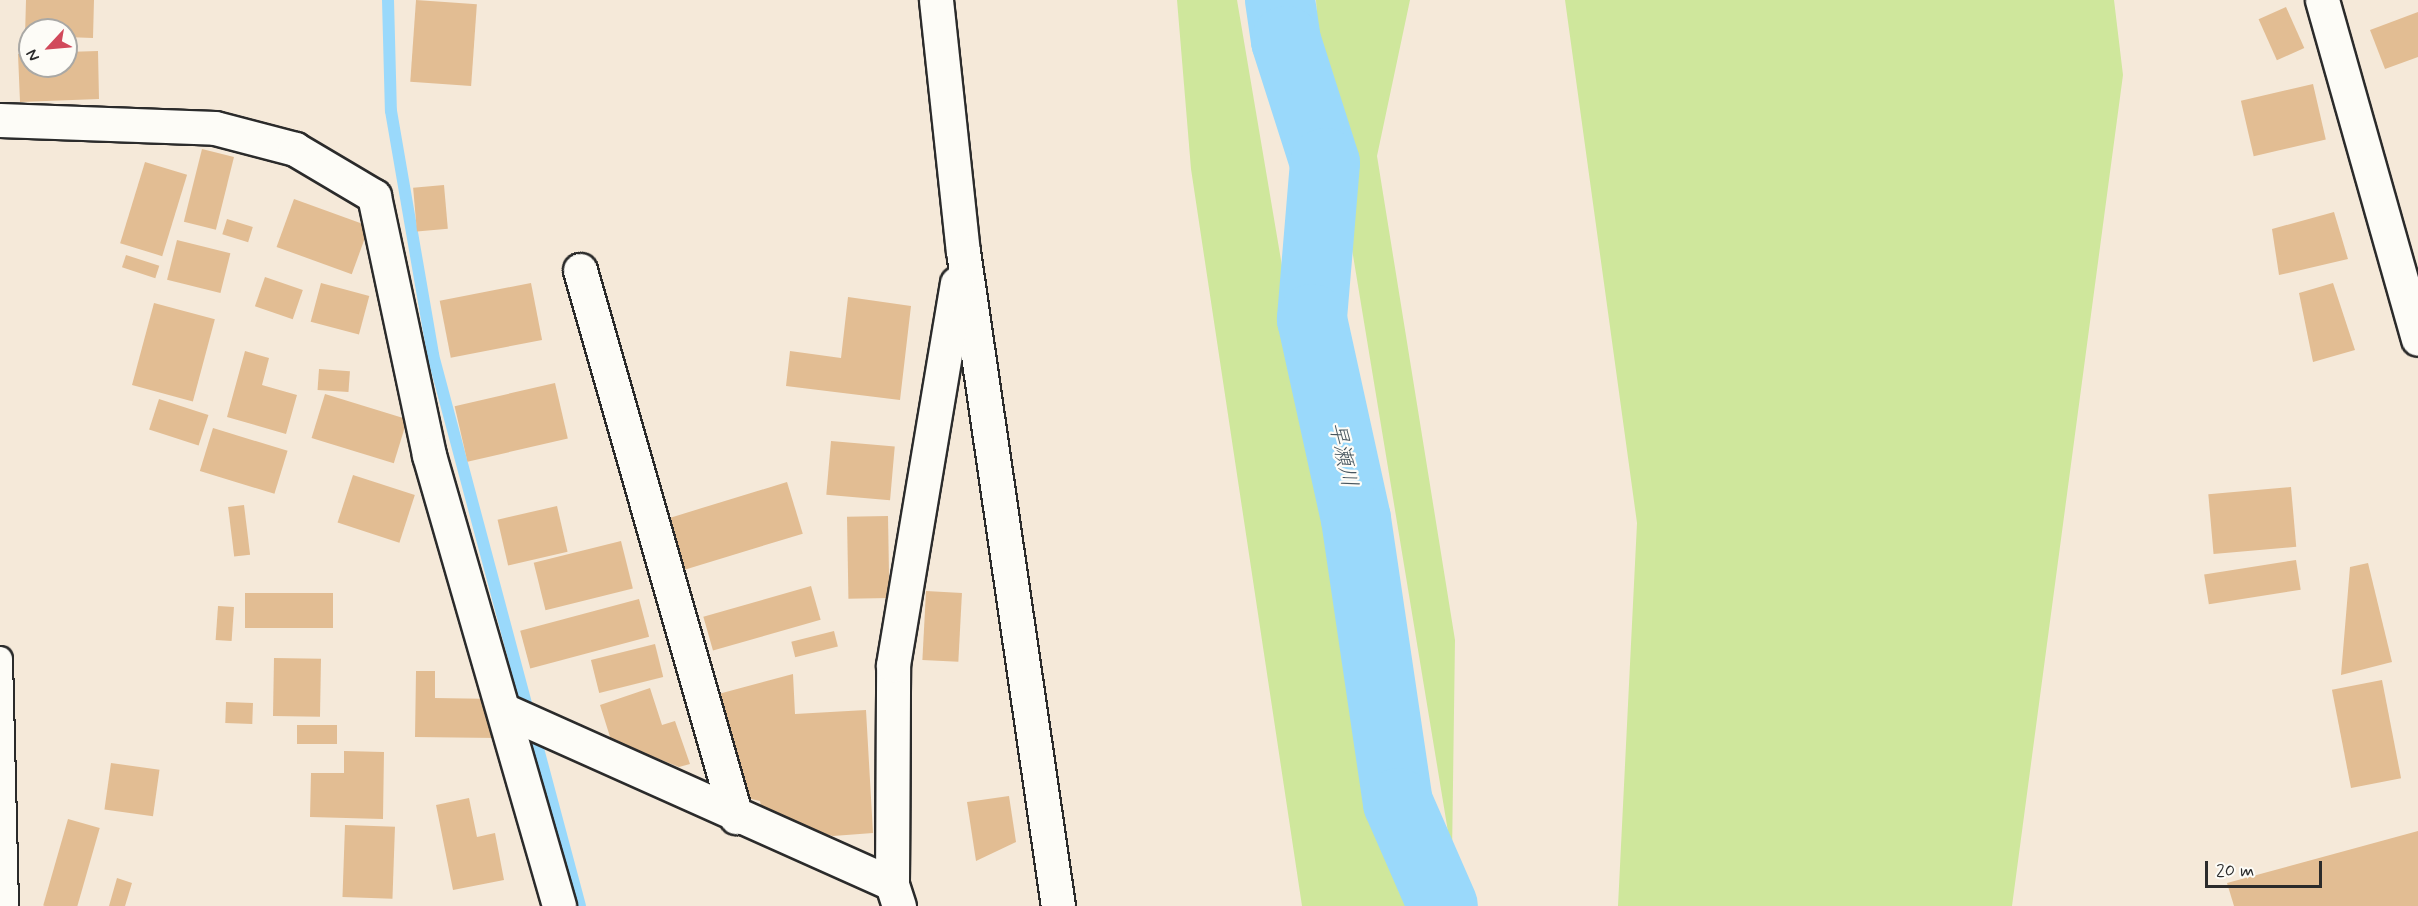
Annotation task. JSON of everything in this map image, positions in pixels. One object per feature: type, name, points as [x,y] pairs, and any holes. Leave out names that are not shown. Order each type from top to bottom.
[{"type":"street","points":[[936,0],[963,252],[1058,906]]},
{"type":"street","points":[[2322,0],[2418,339]]},
{"type":"street","points":[[0,120],[215,128],[295,149],[374,195],[429,454],[506,711],[559,906]]},
{"type":"street","points":[[506,711],[736,817],[896,895],[893,665],[963,252]]},
{"type":"street","points":[[580,270],[736,817]]},
{"type":"lane","points":[[0,659],[6,906]]},
{"type":"green space","points":[[1177,0],[1237,0],[1314,455],[1388,809],[1417,906],[1302,906],[1191,169]]},
{"type":"green space","points":[[1316,0],[1410,0],[1377,156],[1455,640],[1452,856],[1319,49]]},
{"type":"green space","points":[[1565,0],[2114,0],[2123,75],[2012,906],[1618,906],[1637,523]]},
{"type":"building","points":[[26,0],[94,0],[93,38],[78,37],[78,18],[26,18]]},
{"type":"building","points":[[416,0],[477,4],[471,86],[410,82]]},
{"type":"building","points":[[2286,7],[2304,48],[2277,60],[2259,19]]},
{"type":"building","points":[[2418,12],[2418,57],[2385,69],[2370,30]]},
{"type":"building","points":[[98,51],[99,99],[20,102],[19,78],[78,78],[78,52]]},
{"type":"building","points":[[2313,84],[2326,140],[2254,156],[2241,101]]},
{"type":"building","points":[[202,149],[234,157],[216,230],[184,222]]},
{"type":"building","points":[[145,162],[187,175],[162,256],[120,243]]},
{"type":"building","points":[[444,185],[448,229],[417,232],[413,188]]},
{"type":"building","points":[[294,199],[369,226],[352,274],[277,247]]},
{"type":"building","points":[[2334,212],[2348,259],[2279,275],[2272,229]]},
{"type":"building","points":[[227,219],[253,227],[248,242],[222,234]]},
{"type":"building","points":[[177,240],[230,253],[220,293],[167,280]]},
{"type":"building","points":[[126,255],[159,266],[155,278],[122,267]]},
{"type":"building","points":[[265,277],[303,290],[293,319],[255,306]]},
{"type":"building","points":[[321,283],[369,296],[359,335],[311,322]]},
{"type":"building","points":[[531,283],[542,340],[451,358],[440,301]]},
{"type":"building","points":[[2333,283],[2355,350],[2313,362],[2299,293]]},
{"type":"building","points":[[848,297],[911,306],[900,400],[786,386],[790,351],[841,358]]},
{"type":"building","points":[[154,303],[215,319],[193,401],[132,385]]},
{"type":"building","points":[[245,351],[269,358],[262,385],[297,395],[286,434],[227,417]]},
{"type":"building","points":[[319,369],[350,371],[348,392],[318,390]]},
{"type":"building","points":[[555,383],[568,439],[467,462],[455,406]]},
{"type":"building","points":[[325,394],[407,419],[394,463],[312,438]]},
{"type":"building","points":[[159,399],[208,415],[199,446],[149,429]]},
{"type":"building","points":[[213,428],[288,451],[274,494],[200,471]]},
{"type":"building","points":[[831,441],[895,447],[890,500],[826,495]]},
{"type":"building","points":[[353,475],[415,495],[399,543],[338,523]]},
{"type":"building","points":[[787,482],[803,534],[681,571],[666,519]]},
{"type":"building","points":[[2291,487],[2296,547],[2214,554],[2208,494]]},
{"type":"building","points":[[244,505],[250,555],[234,557],[228,507]]},
{"type":"building","points":[[557,506],[568,552],[508,566],[498,520]]},
{"type":"building","points":[[888,516],[889,598],[848,599],[847,517]]},
{"type":"building","points":[[621,541],[633,589],[546,610],[534,563]]},
{"type":"building","points":[[2296,560],[2301,590],[2209,604],[2204,575]]},
{"type":"building","points":[[2368,563],[2392,662],[2341,675],[2350,567]]},
{"type":"building","points":[[811,586],[821,620],[713,651],[703,617]]},
{"type":"building","points":[[926,591],[962,593],[958,662],[922,660]]},
{"type":"building","points":[[245,593],[333,593],[333,628],[245,628]]},
{"type":"building","points":[[639,599],[649,637],[530,669],[520,631]]},
{"type":"building","points":[[218,606],[234,607],[232,641],[216,640]]},
{"type":"building","points":[[834,631],[838,647],[795,657],[791,642]]},
{"type":"building","points":[[655,644],[663,677],[599,693],[591,660]]},
{"type":"building","points":[[274,658],[321,659],[320,717],[273,716]]},
{"type":"building","points":[[416,671],[435,671],[435,698],[498,699],[497,738],[415,737]]},
{"type":"building","points":[[793,674],[795,714],[866,710],[873,833],[833,836],[763,817],[760,801],[738,796],[711,696]]},
{"type":"building","points":[[2382,680],[2401,778],[2351,788],[2332,690]]},
{"type":"building","points":[[650,688],[662,725],[675,721],[690,764],[679,767],[611,740],[600,705]]},
{"type":"building","points":[[226,702],[253,703],[252,724],[225,723]]},
{"type":"building","points":[[297,725],[337,725],[337,744],[297,744]]},
{"type":"building","points":[[344,751],[384,752],[383,819],[310,817],[311,773],[344,773]]},
{"type":"building","points":[[111,763],[160,770],[153,816],[104,810]]},
{"type":"building","points":[[1009,796],[1016,842],[976,861],[967,802]]},
{"type":"building","points":[[469,798],[477,837],[495,833],[504,880],[453,890],[436,805]]},
{"type":"building","points":[[68,819],[100,828],[77,906],[43,906]]},
{"type":"building","points":[[345,825],[395,827],[392,899],[342,897]]},
{"type":"building","points":[[2418,831],[2418,906],[2234,906],[2227,883]]},
{"type":"building","points":[[117,878],[132,883],[125,906],[109,906]]},
{"type":"waterway","points":[[388,0],[391,111],[433,355],[580,906]]},
{"type":"waterway","name":"早瀬川","points":[[1280,0],[1286,41],[1325,163],[1312,319],[1356,519],[1398,803],[1443,906]]}]
